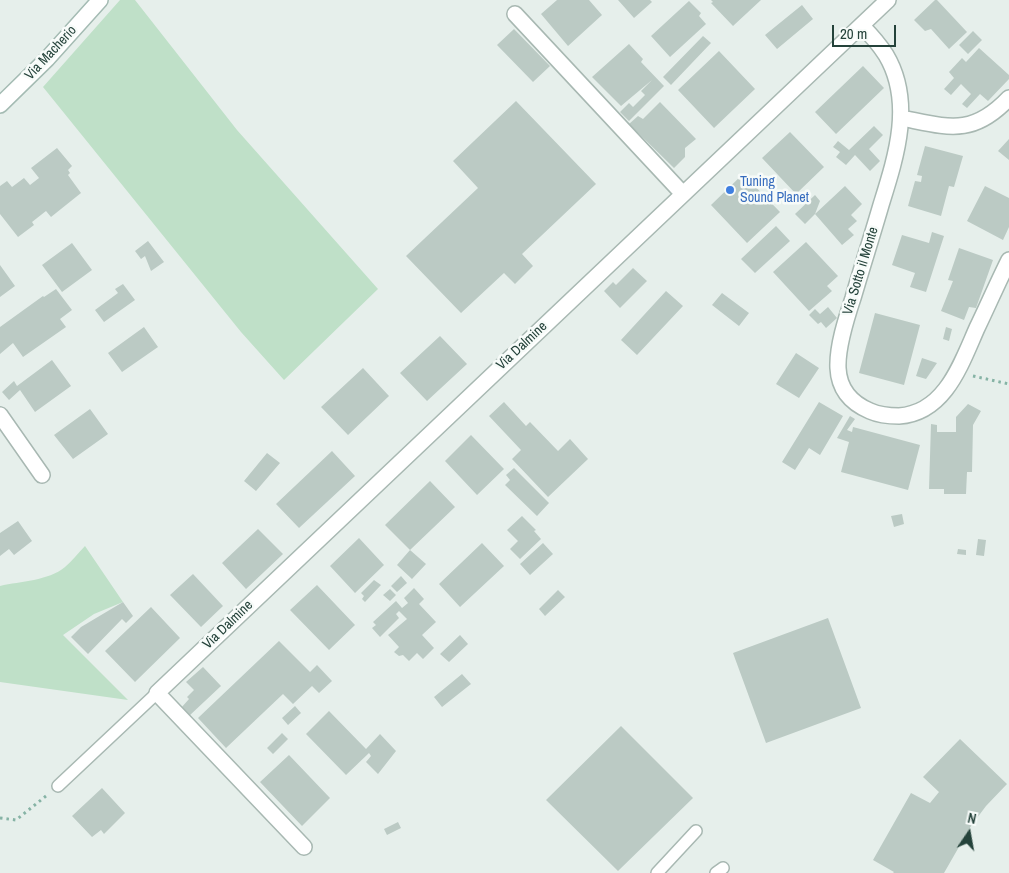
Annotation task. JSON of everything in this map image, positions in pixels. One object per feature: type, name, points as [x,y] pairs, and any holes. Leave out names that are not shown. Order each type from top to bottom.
[{"type":"street","name":"Via Macherio","points":[[0,106],[47,59],[100,0]]},
{"type":"street","name":"Via Dalmine","points":[[157,693],[888,0]]},
{"type":"street","points":[[515,14],[683,194]]},
{"type":"street","name":"Via Sotto il Monte","points":[[862,26],[881,48],[891,65],[897,85],[900,118],[896,158],[847,317],[838,358],[838,375],[847,395],[855,403],[871,412],[892,416],[916,413],[927,408],[942,393],[956,373],[1009,260]]},
{"type":"street","points":[[900,118],[948,126],[972,124],[991,115],[1009,98]]},
{"type":"street","points":[[0,415],[42,475]]},
{"type":"street","points":[[157,693],[304,847]]},
{"type":"lane","points":[[58,786],[157,693]]},
{"type":"lane","points":[[657,873],[696,830]]},
{"type":"path","points":[[956,373],[1009,384]]},
{"type":"path","points":[[0,818],[16,820],[58,786]]},
{"type":"green space","points":[[120,0],[135,0],[237,130],[378,289],[284,380],[241,332],[43,87]]},
{"type":"green space","points":[[85,546],[123,602],[94,614],[63,635],[128,700],[0,682],[0,586],[34,580],[58,572],[68,565]]},
{"type":"building","points":[[557,0],[589,0],[602,15],[568,46],[541,14]]},
{"type":"building","points":[[618,0],[650,0],[652,2],[634,18]]},
{"type":"building","points":[[711,0],[761,0],[733,26],[711,3],[713,2]]},
{"type":"building","points":[[935,0],[967,32],[949,49],[931,29],[925,31],[914,20]]},
{"type":"building","points":[[689,1],[701,13],[699,16],[706,24],[670,57],[651,36]]},
{"type":"building","points":[[802,5],[813,19],[777,49],[765,35]]},
{"type":"building","points":[[514,29],[550,66],[533,82],[497,45]]},
{"type":"building","points":[[973,31],[982,40],[968,54],[959,45]]},
{"type":"building","points":[[703,36],[711,43],[671,85],[663,77]]},
{"type":"building","points":[[629,44],[643,59],[641,62],[664,86],[629,121],[620,112],[629,103],[633,107],[645,95],[641,91],[652,80],[621,106],[592,77]]},
{"type":"building","points":[[979,48],[1009,75],[1009,79],[988,101],[980,94],[967,108],[962,104],[971,94],[961,84],[951,95],[944,89],[954,78],[949,72],[962,58],[966,62]]},
{"type":"building","points":[[719,51],[755,89],[714,128],[678,90]]},
{"type":"building","points":[[863,66],[884,88],[836,134],[815,112]]},
{"type":"building","points":[[516,101],[596,184],[522,254],[533,266],[515,284],[504,273],[461,313],[406,256],[478,188],[453,161]]},
{"type":"building","points":[[660,102],[696,139],[685,148],[685,157],[674,168],[629,124],[638,116],[643,119]]},
{"type":"building","points":[[874,126],[883,135],[869,149],[880,161],[870,171],[855,155],[846,165],[836,157],[840,152],[833,147],[838,141],[849,150]]},
{"type":"building","points":[[790,132],[824,167],[796,194],[762,158]]},
{"type":"building","points":[[1009,139],[1009,160],[998,151]]},
{"type":"building","points":[[925,146],[963,156],[954,187],[949,186],[941,216],[908,206],[915,181],[921,182],[922,176],[917,175]]},
{"type":"building","points":[[57,148],[72,166],[68,170],[70,173],[68,175],[81,193],[51,217],[46,211],[32,222],[34,225],[18,237],[0,214],[0,186],[7,181],[12,187],[24,178],[30,185],[39,178],[31,168]]},
{"type":"building","points":[[743,174],[780,212],[747,243],[711,205]]},
{"type":"building","points":[[845,186],[862,204],[851,215],[857,221],[848,229],[854,235],[842,245],[815,214]]},
{"type":"building","points":[[985,186],[1009,198],[1009,227],[1003,240],[967,221]]},
{"type":"building","points":[[815,195],[820,201],[815,214],[805,224],[795,214]]},
{"type":"building","points":[[776,226],[790,241],[755,273],[741,259]]},
{"type":"building","points":[[932,232],[944,236],[926,292],[910,287],[915,273],[892,265],[902,235],[929,243]]},
{"type":"building","points":[[148,241],[164,262],[151,271],[145,256],[141,259],[135,251]]},
{"type":"building","points":[[806,242],[838,276],[827,286],[832,291],[809,311],[773,272]]},
{"type":"building","points":[[72,243],[92,270],[62,292],[42,265]]},
{"type":"building","points":[[959,248],[993,260],[976,308],[969,307],[964,320],[941,311],[953,281],[948,280]]},
{"type":"building","points":[[0,265],[15,286],[0,297]]},
{"type":"building","points":[[633,268],[647,281],[620,308],[604,291],[613,282],[616,285]]},
{"type":"building","points":[[123,284],[135,300],[104,322],[95,310],[118,293],[115,289]]},
{"type":"building","points":[[56,289],[72,310],[60,319],[66,327],[23,357],[13,343],[0,354],[0,327],[43,296]]},
{"type":"building","points":[[666,291],[683,306],[637,355],[621,340]]},
{"type":"building","points":[[722,293],[749,313],[739,326],[712,305]]},
{"type":"building","points":[[828,307],[837,318],[826,328],[821,322],[818,324],[809,315],[815,309],[820,314]]},
{"type":"building","points":[[875,313],[920,325],[904,385],[859,373]]},
{"type":"building","points":[[144,327],[158,347],[122,372],[108,353]]},
{"type":"building","points":[[946,327],[952,329],[949,341],[943,339]]},
{"type":"building","points":[[440,336],[467,364],[427,401],[400,373]]},
{"type":"building","points":[[796,353],[819,368],[799,398],[776,384]]},
{"type":"building","points":[[922,358],[937,363],[926,379],[916,376]]},
{"type":"building","points":[[52,360],[71,386],[35,412],[20,390],[9,400],[2,392],[14,381],[17,386]]},
{"type":"building","points":[[363,368],[389,396],[348,435],[321,407]]},
{"type":"building","points":[[504,402],[526,426],[530,422],[558,451],[570,439],[588,459],[548,497],[512,459],[521,450],[489,416]]},
{"type":"building","points":[[819,402],[843,416],[820,455],[809,448],[795,470],[782,462]]},
{"type":"building","points":[[968,404],[981,411],[973,425],[972,472],[967,472],[966,494],[944,494],[944,489],[929,489],[931,424],[937,425],[937,432],[956,432],[956,417]]},
{"type":"building","points":[[90,409],[108,434],[73,459],[54,435]]},
{"type":"building","points":[[850,416],[855,419],[847,430],[852,432],[853,427],[920,445],[908,490],[841,472],[849,442],[837,438]]},
{"type":"building","points":[[471,435],[504,469],[477,495],[445,461]]},
{"type":"building","points":[[332,451],[355,476],[299,528],[276,504]]},
{"type":"building","points":[[267,453],[280,463],[256,491],[244,481]]},
{"type":"building","points":[[514,468],[549,503],[537,516],[505,485],[510,480],[506,475]]},
{"type":"building","points":[[430,481],[455,507],[410,550],[385,525]]},
{"type":"building","points":[[902,514],[904,524],[894,527],[891,516]]},
{"type":"building","points":[[522,516],[536,530],[534,531],[541,539],[520,559],[510,549],[518,541],[507,530]]},
{"type":"building","points":[[18,521],[32,541],[14,555],[9,549],[0,556],[0,533]]},
{"type":"building","points":[[258,529],[283,554],[246,589],[222,563]]},
{"type":"building","points":[[359,538],[384,565],[355,593],[330,566]]},
{"type":"building","points":[[978,539],[986,540],[984,556],[976,555]]},
{"type":"building","points":[[482,543],[504,566],[460,607],[439,584]]},
{"type":"building","points":[[543,543],[553,554],[530,575],[520,564]]},
{"type":"building","points":[[958,549],[966,550],[966,555],[957,554]]},
{"type":"building","points":[[410,550],[426,564],[412,579],[397,565]]},
{"type":"building","points":[[193,574],[223,606],[201,627],[170,595]]},
{"type":"building","points":[[401,576],[407,583],[397,592],[391,586]]},
{"type":"building","points":[[374,580],[381,585],[365,602],[362,599],[364,596],[361,593]]},
{"type":"building","points":[[317,585],[355,625],[329,650],[290,610]]},
{"type":"building","points":[[414,588],[424,599],[419,604],[436,622],[422,635],[434,648],[423,659],[417,653],[409,661],[403,655],[399,656],[394,652],[399,647],[388,635],[407,619],[399,611],[396,614],[399,618],[380,637],[372,628],[376,625],[373,622],[396,601],[402,608],[408,603],[404,598]]},
{"type":"building","points":[[390,589],[396,595],[390,601],[383,595]]},
{"type":"building","points":[[558,590],[565,597],[545,616],[539,609]]},
{"type":"building","points":[[123,602],[133,616],[126,623],[122,619],[88,654],[71,637],[81,627]]},
{"type":"building","points":[[151,607],[180,638],[135,682],[105,651]]},
{"type":"building","points":[[828,618],[861,708],[766,743],[733,653]]},
{"type":"building","points":[[460,635],[468,644],[449,662],[440,654]]},
{"type":"building","points":[[279,641],[310,672],[317,665],[332,681],[319,693],[312,686],[293,704],[283,694],[226,748],[198,718]]},
{"type":"building","points":[[203,667],[221,686],[189,716],[181,708],[189,699],[187,697],[194,690],[186,682]]},
{"type":"building","points":[[462,674],[471,684],[442,707],[434,697]]},
{"type":"building","points":[[295,706],[301,713],[288,725],[282,718]]},
{"type":"building","points":[[329,711],[366,749],[380,734],[396,751],[378,774],[366,762],[371,756],[369,753],[346,775],[306,734]]},
{"type":"building","points":[[621,726],[693,798],[618,871],[546,800]]},
{"type":"building","points":[[282,733],[288,739],[273,754],[267,748]]},
{"type":"building","points":[[960,739],[1007,784],[986,806],[971,826],[944,873],[893,873],[873,860],[911,793],[930,803],[939,792],[923,777]]},
{"type":"building","points":[[289,755],[330,798],[302,826],[260,782]]},
{"type":"building","points":[[102,788],[125,813],[104,834],[101,830],[92,837],[72,816]]},
{"type":"building","points":[[398,822],[401,828],[387,835],[384,829]]},
{"type":"place","name":"Tuning Sound Planet","points":[[730,190]]}]
